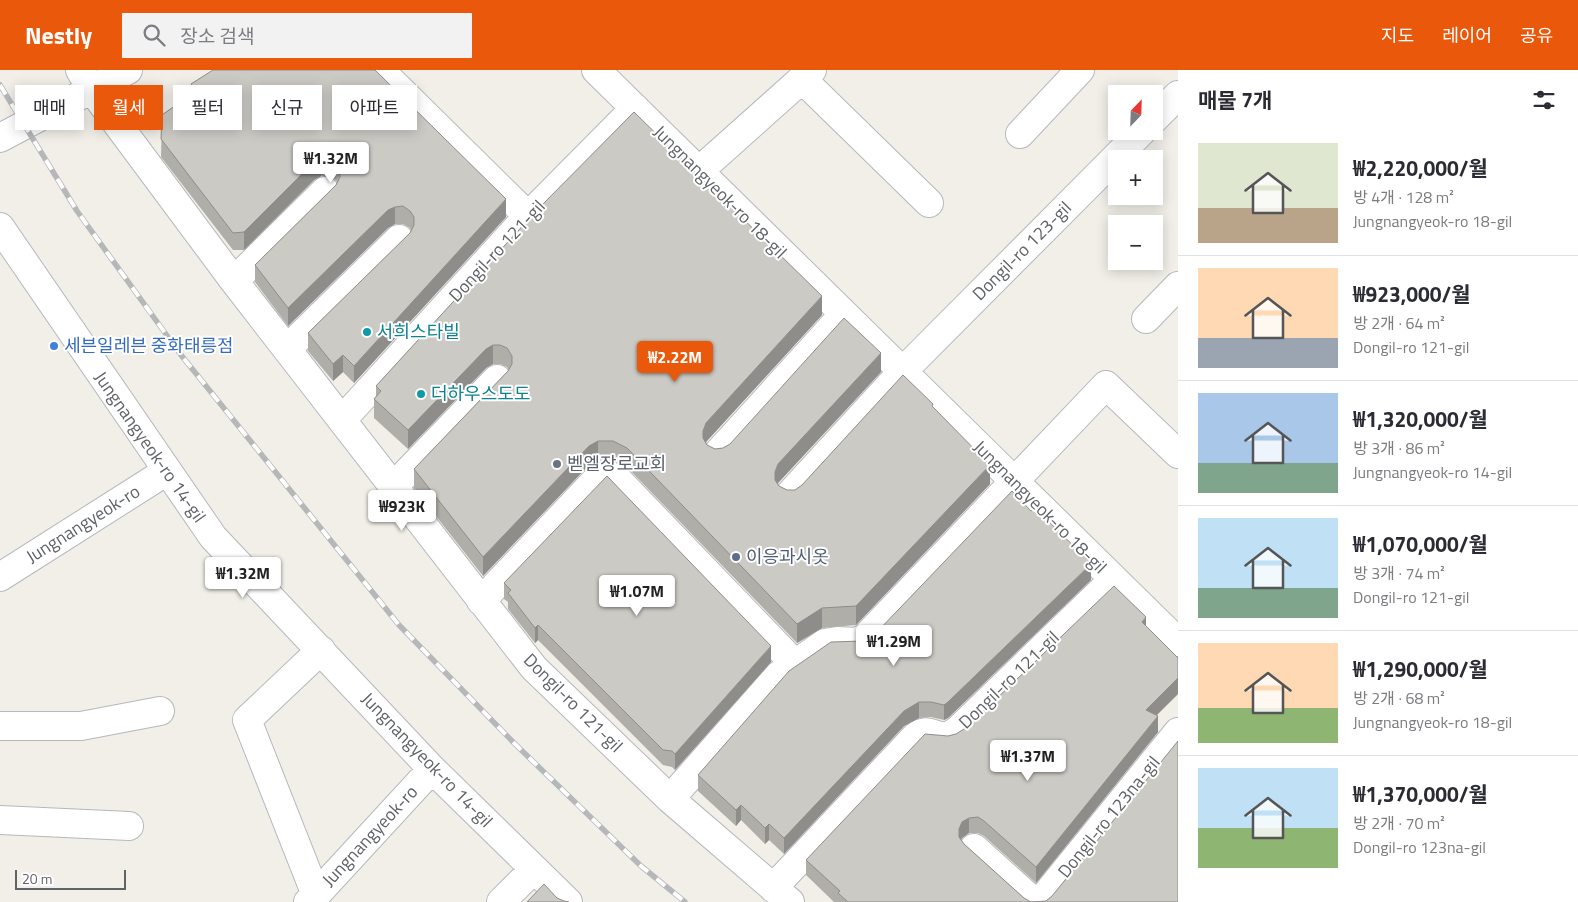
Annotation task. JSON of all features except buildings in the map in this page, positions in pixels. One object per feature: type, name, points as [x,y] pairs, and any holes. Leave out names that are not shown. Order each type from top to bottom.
[{"type":"street","points":[[0,138],[86,80],[128,70]]},
{"type":"street","points":[[380,70],[528,216]]},
{"type":"street","name":"Jungnangyeok-ro 18-gil","points":[[596,70],[1178,642]]},
{"type":"street","points":[[1020,134],[1080,70]]},
{"type":"street","points":[[699,171],[807,74],[928,203]]},
{"type":"street","name":"Dongil-ro 121-gil","points":[[86,80],[234,282],[534,668],[670,799],[781,895],[915,737],[921,732],[946,736],[958,730],[1114,580]]},
{"type":"street","points":[[1163,110],[1178,95]]},
{"type":"street","name":"Dongil-ro 121-gil","points":[[342,420],[528,216],[635,108]]},
{"type":"street","name":"Dongil-ro 123-gil","points":[[903,371],[1133,140]]},
{"type":"street","points":[[234,282],[325,191]]},
{"type":"street","name":"Jungnangyeok-ro 14-gil","points":[[0,227],[213,538],[432,769],[568,902]]},
{"type":"street","points":[[287,349],[398,239]]},
{"type":"street","points":[[1146,319],[1178,286]]},
{"type":"street","points":[[718,453],[844,314]]},
{"type":"street","points":[[790,494],[903,371]]},
{"type":"street","points":[[394,486],[497,379]]},
{"type":"street","points":[[670,799],[779,675],[825,643],[838,641],[856,642],[865,638],[1106,385],[1178,454]]},
{"type":"street","name":"Jungnangyeok-ro","points":[[0,577],[167,471]]},
{"type":"street","points":[[481,601],[600,476],[608,475],[616,478],[795,664]]},
{"type":"street","points":[[312,898],[247,720],[321,650]]},
{"type":"street","points":[[0,726],[81,726],[160,711]]},
{"type":"street","name":"Dongil-ro 123na-gil","points":[[1040,902],[1178,733]]},
{"type":"street","name":"Jungnangyeok-ro","points":[[312,898],[432,769]]},
{"type":"street","points":[[0,820],[129,826]]},
{"type":"street","points":[[974,848],[1034,902]]},
{"type":"street","points":[[501,902],[534,869]]},
{"type":"railway","points":[[0,85],[77,211],[181,355],[399,625],[514,743],[641,866],[685,902]]},
{"type":"place","name":"서희스타빌","points":[[367,332]]},
{"type":"place","name":"세븐일레븐 중화태릉점","points":[[54,346]]},
{"type":"place","name":"더하우스도도","points":[[421,394]]},
{"type":"place","name":"벧엘장로교회","points":[[557,464]]},
{"type":"place","name":"이응과시옷","points":[[736,557]]}]
